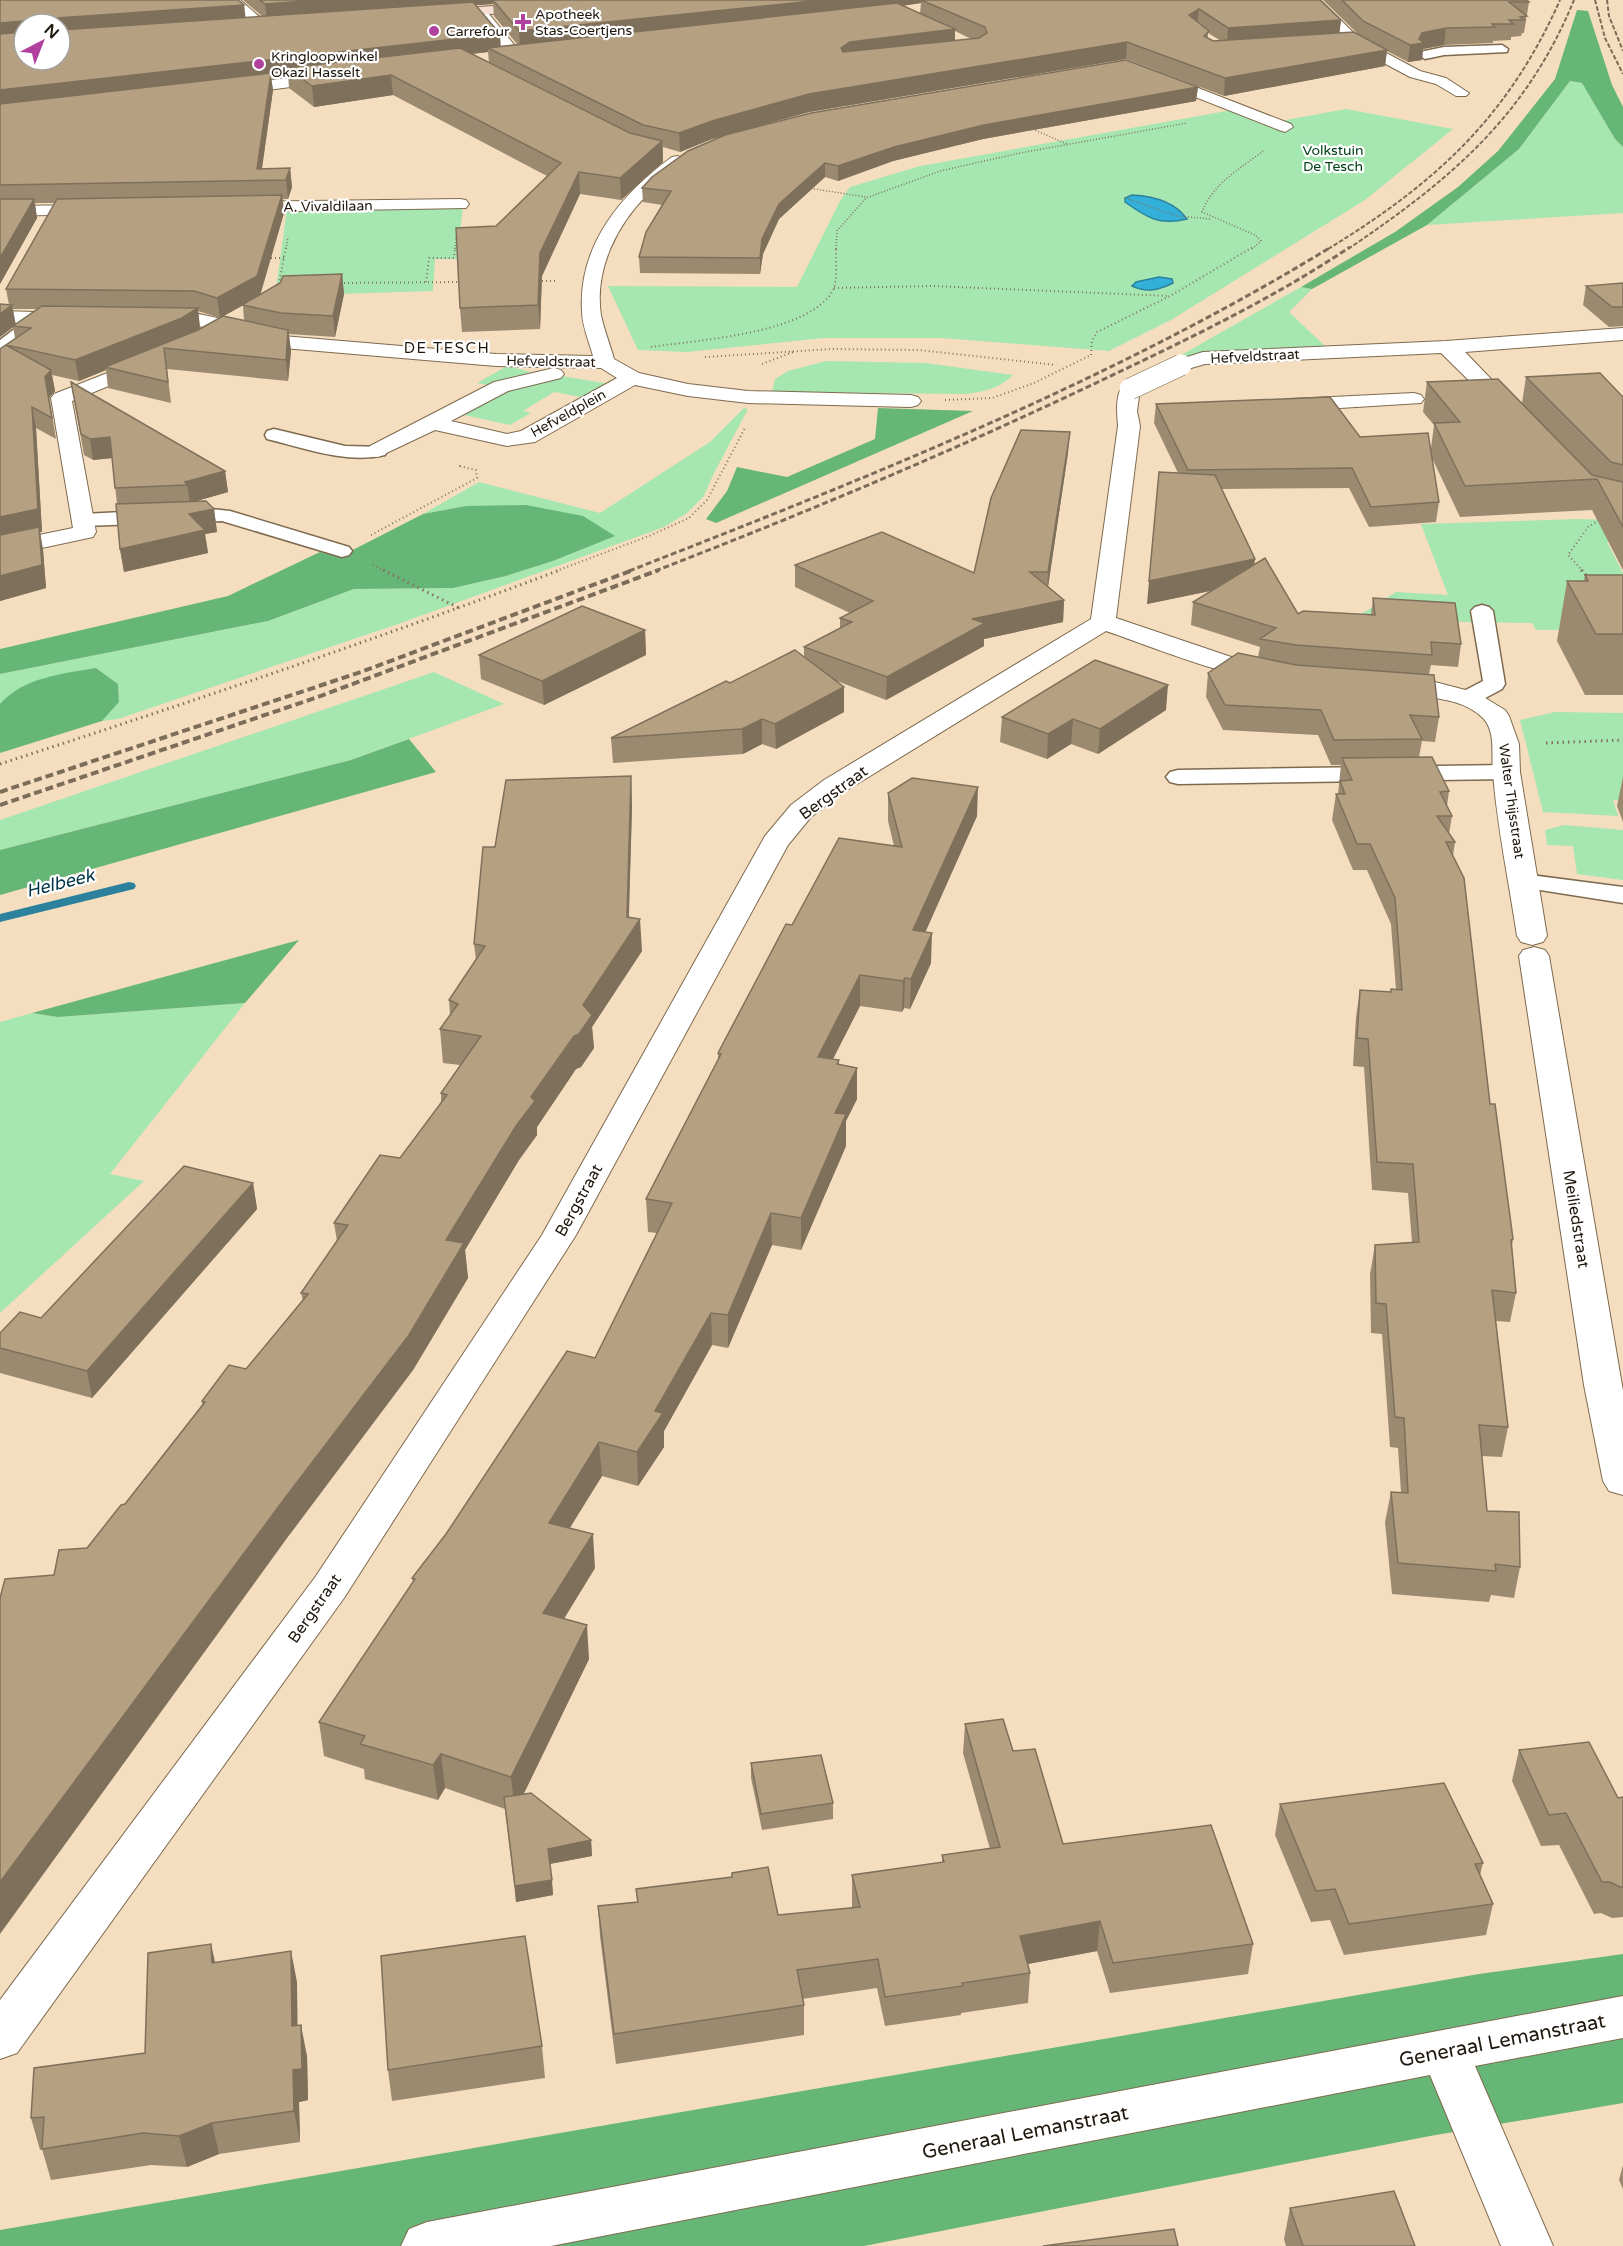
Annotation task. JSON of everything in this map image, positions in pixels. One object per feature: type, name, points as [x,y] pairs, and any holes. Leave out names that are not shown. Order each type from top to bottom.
[{"type":"main road","points":[[426,15],[546,6]]},
{"type":"main road","points":[[242,28],[269,26]]},
{"type":"street","points":[[231,0],[269,26]]},
{"type":"street","points":[[1312,0],[1355,42],[1415,74],[1441,81],[1461,93]]},
{"type":"street","points":[[479,11],[521,55],[495,58]]},
{"type":"street","points":[[1144,72],[1285,127]]},
{"type":"street","points":[[208,92],[348,76]]},
{"type":"street","points":[[605,362],[591,311],[592,280],[601,245],[622,212],[645,186],[686,157],[663,156]]},
{"type":"street","name":"A. Vivaldilaan","points":[[225,208],[460,204]]},
{"type":"street","points":[[43,228],[53,210]]},
{"type":"street","points":[[0,211],[110,210]]},
{"type":"street","points":[[203,338],[274,297]]},
{"type":"street","points":[[0,316],[39,319],[84,318]]},
{"type":"street","name":"Hefveldstraat","points":[[140,318],[197,320],[256,337],[284,342],[496,360],[605,362],[632,378],[688,390],[748,397],[912,401]]},
{"type":"street","name":"Hefveldstraat","points":[[1103,622],[1129,426],[1135,404],[1181,364],[1203,358],[1446,347],[1623,334]]},
{"type":"street","points":[[1446,347],[1459,357],[1524,424]]},
{"type":"street","points":[[0,550],[85,532],[61,398],[162,357]]},
{"type":"street","name":"Hefveldplein","points":[[378,451],[501,386],[605,362]]},
{"type":"street","name":"Hefveldplein","points":[[432,423],[507,440],[527,437],[632,378]]},
{"type":"street","points":[[1274,406],[1414,399]]},
{"type":"street","points":[[1103,622],[1243,669],[1293,679]]},
{"type":"street","name":"Bergstraat","points":[[0,2038],[330,1587],[559,1235],[775,842],[801,811],[834,786],[1103,622]]},
{"type":"street","name":"Walter Thijsstraat","points":[[1374,685],[1431,689],[1468,698],[1496,716],[1506,744],[1506,772],[1533,946]]},
{"type":"street","name":"Meiliedstraat","points":[[1533,946],[1603,1385],[1623,1481]]},
{"type":"street","name":"Generaal Lemanstraat","points":[[427,2246],[1623,2017]]},
{"type":"street","points":[[1444,2050],[1527,2246]]},
{"type":"lane","points":[[1332,44],[1355,42]]},
{"type":"lane","points":[[1425,55],[1444,51],[1502,49]]},
{"type":"lane","points":[[1388,61],[1407,58]]},
{"type":"lane","points":[[0,348],[39,319]]},
{"type":"lane","points":[[274,435],[345,452],[378,451]]},
{"type":"lane","points":[[83,520],[223,515],[342,550]]},
{"type":"lane","points":[[1468,698],[1494,684],[1482,611]]},
{"type":"lane","points":[[1178,777],[1506,772]]},
{"type":"lane","points":[[1523,881],[1623,895]]},
{"type":"path","points":[[642,349],[774,327],[799,318],[815,309],[834,288],[837,231],[866,198],[940,171],[1020,153],[1248,111]]},
{"type":"path","points":[[1026,127],[1068,145]]},
{"type":"path","points":[[1212,219],[1202,212],[1205,201],[1215,188],[1284,135],[1285,127]]},
{"type":"path","points":[[798,186],[866,198]]},
{"type":"path","points":[[912,401],[992,398],[1034,383],[1091,355],[1092,341],[1097,332],[1170,296],[1250,250],[1261,241],[1254,232],[1212,219],[1187,219],[1165,214],[1125,198]]},
{"type":"path","points":[[426,282],[429,258],[454,258],[460,204]]},
{"type":"path","points":[[274,297],[285,258],[294,206]]},
{"type":"path","points":[[261,258],[285,258]]},
{"type":"path","points":[[533,281],[592,280]]},
{"type":"path","points":[[336,283],[462,282]]},
{"type":"path","points":[[834,288],[933,286],[1170,296]]},
{"type":"path","points":[[793,352],[839,348],[919,350],[1056,365]]},
{"type":"path","points":[[0,764],[162,711],[459,608],[649,536],[689,518],[707,500],[745,428],[753,407],[748,397]]},
{"type":"path","points":[[342,550],[477,478],[476,470],[460,466],[494,444],[507,440]]},
{"type":"path","points":[[1595,582],[1586,576],[1568,555],[1588,527],[1605,517]]},
{"type":"path","points":[[342,550],[459,608]]},
{"type":"path","points":[[1506,744],[1623,740]]},
{"type":"green space","points":[[1577,10],[1588,11],[1612,85],[1623,107],[1623,147],[1615,139],[1582,83],[1570,81],[1519,149],[1427,225],[1312,289],[1301,287],[1395,232],[1458,187],[1498,151],[1555,79]]},
{"type":"green space","points":[[1570,81],[1582,83],[1615,139],[1623,147],[1623,213],[1427,225],[1519,149]]},
{"type":"green space","name":"Volkstuin De Tesch","points":[[1346,109],[1453,129],[1365,200],[1171,320],[1109,351],[942,338],[824,338],[687,352],[638,350],[608,286],[797,287],[840,201],[850,187],[920,166],[1232,110],[1280,121]]},
{"type":"green space","points":[[463,207],[457,259],[435,259],[433,291],[275,296],[287,209]]},
{"type":"green space","points":[[1301,287],[1312,289],[1289,312],[1326,347],[1176,358]]},
{"type":"green space","points":[[826,361],[926,363],[1013,375],[1002,384],[990,389],[964,394],[772,392],[775,379],[788,371]]},
{"type":"green space","points":[[507,366],[531,372],[487,385],[477,383]]},
{"type":"green space","points":[[562,376],[610,384],[586,398],[554,392],[523,411],[531,413],[510,425],[464,415],[514,388]]},
{"type":"green space","points":[[744,408],[748,409],[704,496],[687,513],[664,527],[401,623],[118,719],[102,721],[119,702],[118,684],[96,668],[0,704],[0,674],[268,621],[354,589],[453,588],[506,576],[553,561],[614,536],[466,506],[423,514],[479,482],[600,513],[710,442]]},
{"type":"green space","points":[[878,408],[973,411],[716,523],[706,519],[727,491],[737,467],[787,477],[875,439]]},
{"type":"green space","points":[[526,505],[583,516],[615,536],[553,561],[506,576],[453,588],[354,589],[268,621],[0,674],[0,649],[228,596],[320,552],[339,557],[423,514],[466,506]]},
{"type":"green space","points":[[1614,520],[1623,542],[1607,542],[1623,573],[1623,629],[1536,630],[1532,623],[1352,620],[1396,592],[1448,595],[1421,524]]},
{"type":"green space","points":[[96,668],[118,684],[119,702],[102,721],[0,753],[0,704],[10,695],[44,678]]},
{"type":"green space","points":[[434,672],[504,704],[351,760],[0,850],[0,820]]},
{"type":"green space","points":[[1555,712],[1623,713],[1623,800],[1613,800],[1618,816],[1543,812],[1520,720]]},
{"type":"green space","points":[[409,739],[436,772],[0,895],[0,850],[351,760]]},
{"type":"green space","points":[[1564,825],[1623,830],[1623,880],[1577,874],[1573,846],[1547,845],[1545,830]]},
{"type":"green space","points":[[299,940],[245,1003],[58,1017],[32,1013]]},
{"type":"green space","points":[[245,1003],[110,1174],[144,1181],[0,1313],[0,1022],[32,1013],[58,1017]]},
{"type":"green space","points":[[1623,1954],[1623,2103],[1430,2136],[864,2246],[0,2246],[0,2230],[1479,1974]]},
{"type":"water","points":[[1132,195],[1170,204],[1187,219],[1161,221],[1146,216],[1125,202],[1125,198]]},
{"type":"water","points":[[1159,277],[1172,279],[1173,283],[1153,290],[1132,286],[1136,282]]},
{"type":"building","points":[[0,0],[238,0],[244,5],[72,17],[72,12],[12,12],[12,22],[0,23]]},
{"type":"building","points":[[260,0],[319,0],[265,4]]},
{"type":"building","points":[[493,0],[823,0],[519,31]]},
{"type":"building","points":[[921,0],[1320,0],[1341,20],[1228,28],[1199,9],[1189,15],[1209,31],[1204,36],[1213,41],[1354,32],[1387,50],[1225,78],[1127,42],[809,94],[712,121],[679,133],[643,125],[488,48],[897,3],[955,29],[850,42],[841,48],[843,52],[979,38],[987,33],[985,27]]},
{"type":"building","points":[[1342,0],[1527,0],[1529,2],[1509,2],[1527,16],[1520,17],[1524,20],[1509,20],[1513,24],[1492,24],[1495,27],[1446,28],[1422,33],[1419,39],[1424,43],[1410,45],[1363,21]]},
{"type":"building","points":[[473,2],[500,34],[0,90],[0,34],[12,33],[12,72],[72,72],[72,29]]},
{"type":"building","points":[[460,48],[630,133],[662,141],[620,178],[579,172],[540,253],[538,305],[460,308],[456,228],[496,226],[561,163],[391,75],[312,86],[287,68]]},
{"type":"building","points":[[1126,60],[1198,87],[984,125],[894,147],[838,166],[825,163],[779,204],[762,239],[760,258],[639,257],[646,232],[671,191],[642,188],[652,177],[688,151],[725,135],[811,113]]},
{"type":"building","points":[[271,73],[257,169],[290,168],[286,180],[0,185],[0,104]]},
{"type":"building","points":[[282,195],[257,276],[217,298],[194,291],[6,289],[57,199]]},
{"type":"building","points":[[0,199],[34,199],[0,258]]},
{"type":"building","points":[[342,274],[333,316],[281,313],[242,305],[280,283],[283,276]]},
{"type":"building","points":[[1623,283],[1623,307],[1612,307],[1586,286]]},
{"type":"building","points":[[0,304],[12,305],[0,314]]},
{"type":"building","points":[[42,306],[198,308],[182,318],[75,360],[6,345],[31,328],[13,326]]},
{"type":"building","points":[[223,316],[288,330],[286,360],[164,348],[168,382],[105,367],[198,330]]},
{"type":"building","points":[[6,345],[51,370],[45,377],[52,418],[32,407],[38,509],[0,517],[0,349]]},
{"type":"building","points":[[1600,373],[1623,397],[1623,465],[1611,462],[1526,377]]},
{"type":"building","points":[[1498,379],[1592,475],[1623,482],[1623,527],[1597,479],[1465,486],[1434,423],[1460,422],[1427,382]]},
{"type":"building","points":[[71,382],[225,471],[185,482],[187,485],[115,488],[110,437],[90,439],[81,434]]},
{"type":"building","points":[[1330,397],[1360,437],[1428,433],[1439,502],[1371,507],[1352,468],[1188,470],[1156,404]]},
{"type":"building","points":[[1021,430],[1070,432],[1048,572],[1030,572],[1064,600],[972,619],[985,623],[887,677],[804,647],[852,622],[840,618],[873,601],[795,565],[882,532],[974,573],[991,498]]},
{"type":"building","points":[[1159,472],[1215,475],[1255,559],[1149,581]]},
{"type":"building","points":[[206,501],[214,509],[189,514],[205,530],[120,549],[116,504]]},
{"type":"building","points":[[39,527],[42,565],[0,576],[0,535]]},
{"type":"building","points":[[1265,558],[1298,614],[1303,611],[1375,615],[1373,598],[1455,603],[1461,644],[1431,642],[1432,655],[1296,645],[1260,639],[1276,628],[1193,602]]},
{"type":"building","points":[[1585,575],[1623,575],[1623,634],[1596,634],[1567,581],[1588,581]]},
{"type":"building","points":[[582,606],[645,630],[542,681],[479,655]]},
{"type":"building","points":[[795,650],[844,687],[775,724],[762,719],[742,729],[611,738],[726,681],[730,683]]},
{"type":"building","points":[[1238,653],[1296,665],[1434,675],[1439,717],[1410,715],[1422,739],[1334,740],[1321,710],[1225,705],[1208,673]]},
{"type":"building","points":[[1095,660],[1168,685],[1100,729],[1073,719],[1048,734],[1002,717]]},
{"type":"building","points":[[1432,757],[1449,791],[1440,792],[1452,816],[1437,816],[1455,842],[1446,842],[1464,878],[1490,1104],[1495,1104],[1513,1239],[1511,1240],[1516,1293],[1492,1290],[1508,1427],[1479,1425],[1487,1511],[1519,1512],[1520,1567],[1495,1564],[1496,1571],[1398,1563],[1391,1492],[1408,1493],[1404,1418],[1395,1417],[1386,1304],[1376,1303],[1375,1245],[1419,1242],[1413,1164],[1377,1162],[1368,1039],[1357,1038],[1360,990],[1391,992],[1391,989],[1402,990],[1395,898],[1370,844],[1357,844],[1336,794],[1345,794],[1340,781],[1352,780],[1342,758]]},
{"type":"building","points":[[631,776],[627,917],[640,919],[583,1005],[592,1015],[579,1034],[574,1036],[531,1097],[535,1101],[516,1126],[446,1240],[464,1243],[409,1335],[0,1882],[0,1598],[5,1579],[54,1575],[59,1550],[87,1548],[121,1505],[125,1504],[205,1402],[202,1401],[229,1365],[246,1369],[308,1294],[301,1293],[348,1225],[334,1223],[380,1155],[400,1158],[447,1095],[441,1093],[481,1036],[440,1029],[458,1004],[449,1000],[485,946],[474,944],[483,847],[495,847],[506,780]]},
{"type":"building","points":[[912,778],[978,787],[913,930],[932,933],[911,979],[905,978],[903,981],[860,975],[818,1057],[839,1060],[837,1064],[857,1068],[835,1113],[846,1114],[801,1218],[771,1213],[728,1315],[711,1313],[655,1411],[663,1413],[637,1452],[599,1442],[549,1523],[593,1534],[543,1613],[587,1625],[511,1777],[441,1754],[433,1765],[360,1744],[365,1736],[319,1722],[415,1579],[412,1578],[446,1534],[567,1351],[595,1358],[672,1203],[646,1199],[721,1054],[718,1053],[786,924],[792,925],[839,838],[902,847],[888,793]]},
{"type":"building","points":[[184,1166],[253,1183],[87,1371],[0,1348],[0,1333],[20,1312],[41,1318]]},
{"type":"building","points":[[1003,1719],[1013,1751],[1035,1749],[1063,1844],[1211,1825],[1253,1944],[1113,1963],[1100,1921],[1020,1936],[1030,1973],[962,1983],[963,1986],[885,1997],[878,1959],[797,1970],[804,2005],[614,2034],[598,1906],[638,1902],[636,1889],[732,1877],[732,1873],[768,1867],[778,1915],[860,1907],[852,1875],[944,1862],[942,1855],[1000,1847],[965,1724]]},
{"type":"building","points":[[1589,1742],[1618,1798],[1623,1797],[1623,1887],[1610,1882],[1602,1882],[1566,1813],[1549,1815],[1519,1750]]},
{"type":"building","points":[[821,1755],[833,1803],[761,1814],[751,1763]]},
{"type":"building","points":[[1444,1783],[1483,1863],[1475,1864],[1493,1904],[1349,1924],[1335,1889],[1316,1891],[1280,1804]]},
{"type":"building","points":[[531,1793],[591,1840],[548,1849],[552,1880],[515,1886],[504,1797]]},
{"type":"building","points":[[525,1936],[542,2046],[388,2070],[381,1956]]},
{"type":"building","points":[[211,1944],[212,1963],[291,1951],[292,2026],[301,2025],[302,2069],[293,2070],[294,2111],[212,2123],[179,2136],[143,2133],[42,2149],[44,2117],[31,2118],[34,2068],[145,2053],[148,1953]]},
{"type":"building","points":[[1394,2191],[1415,2246],[1303,2246],[1290,2208]]},
{"type":"building","points":[[1174,2229],[1178,2246],[1043,2246]]},
{"type":"waterway","name":"Helbeek","points":[[0,918],[129,886]]},
{"type":"railway","points":[[1328,249],[1402,199],[1465,144],[1517,79],[1540,42],[1560,0]]},
{"type":"railway","points":[[1348,249],[1420,197],[1452,171],[1481,142],[1533,79],[1555,41],[1574,0]]},
{"type":"railway","points":[[1595,0],[1605,38],[1623,74]]},
{"type":"railway","points":[[1607,0],[1609,16],[1623,51]]},
{"type":"railway","points":[[629,571],[898,463],[1075,384],[1248,296],[1331,247]]},
{"type":"railway","points":[[655,571],[878,481],[1043,408],[1227,319],[1289,285],[1350,247]]},
{"type":"railway","points":[[0,792],[361,672],[633,570]]},
{"type":"railway","points":[[0,805],[315,698],[659,570]]},
{"type":"place","name":"Apotheek Stas-Coertjens","points":[[523,22]]},
{"type":"place","name":"Carrefour","points":[[434,31]]},
{"type":"place","name":"Kringloopwinkel Okazi Hasselt","points":[[259,64]]},
{"type":"district","name":"DE TESCH","points":[[447,348]]}]
